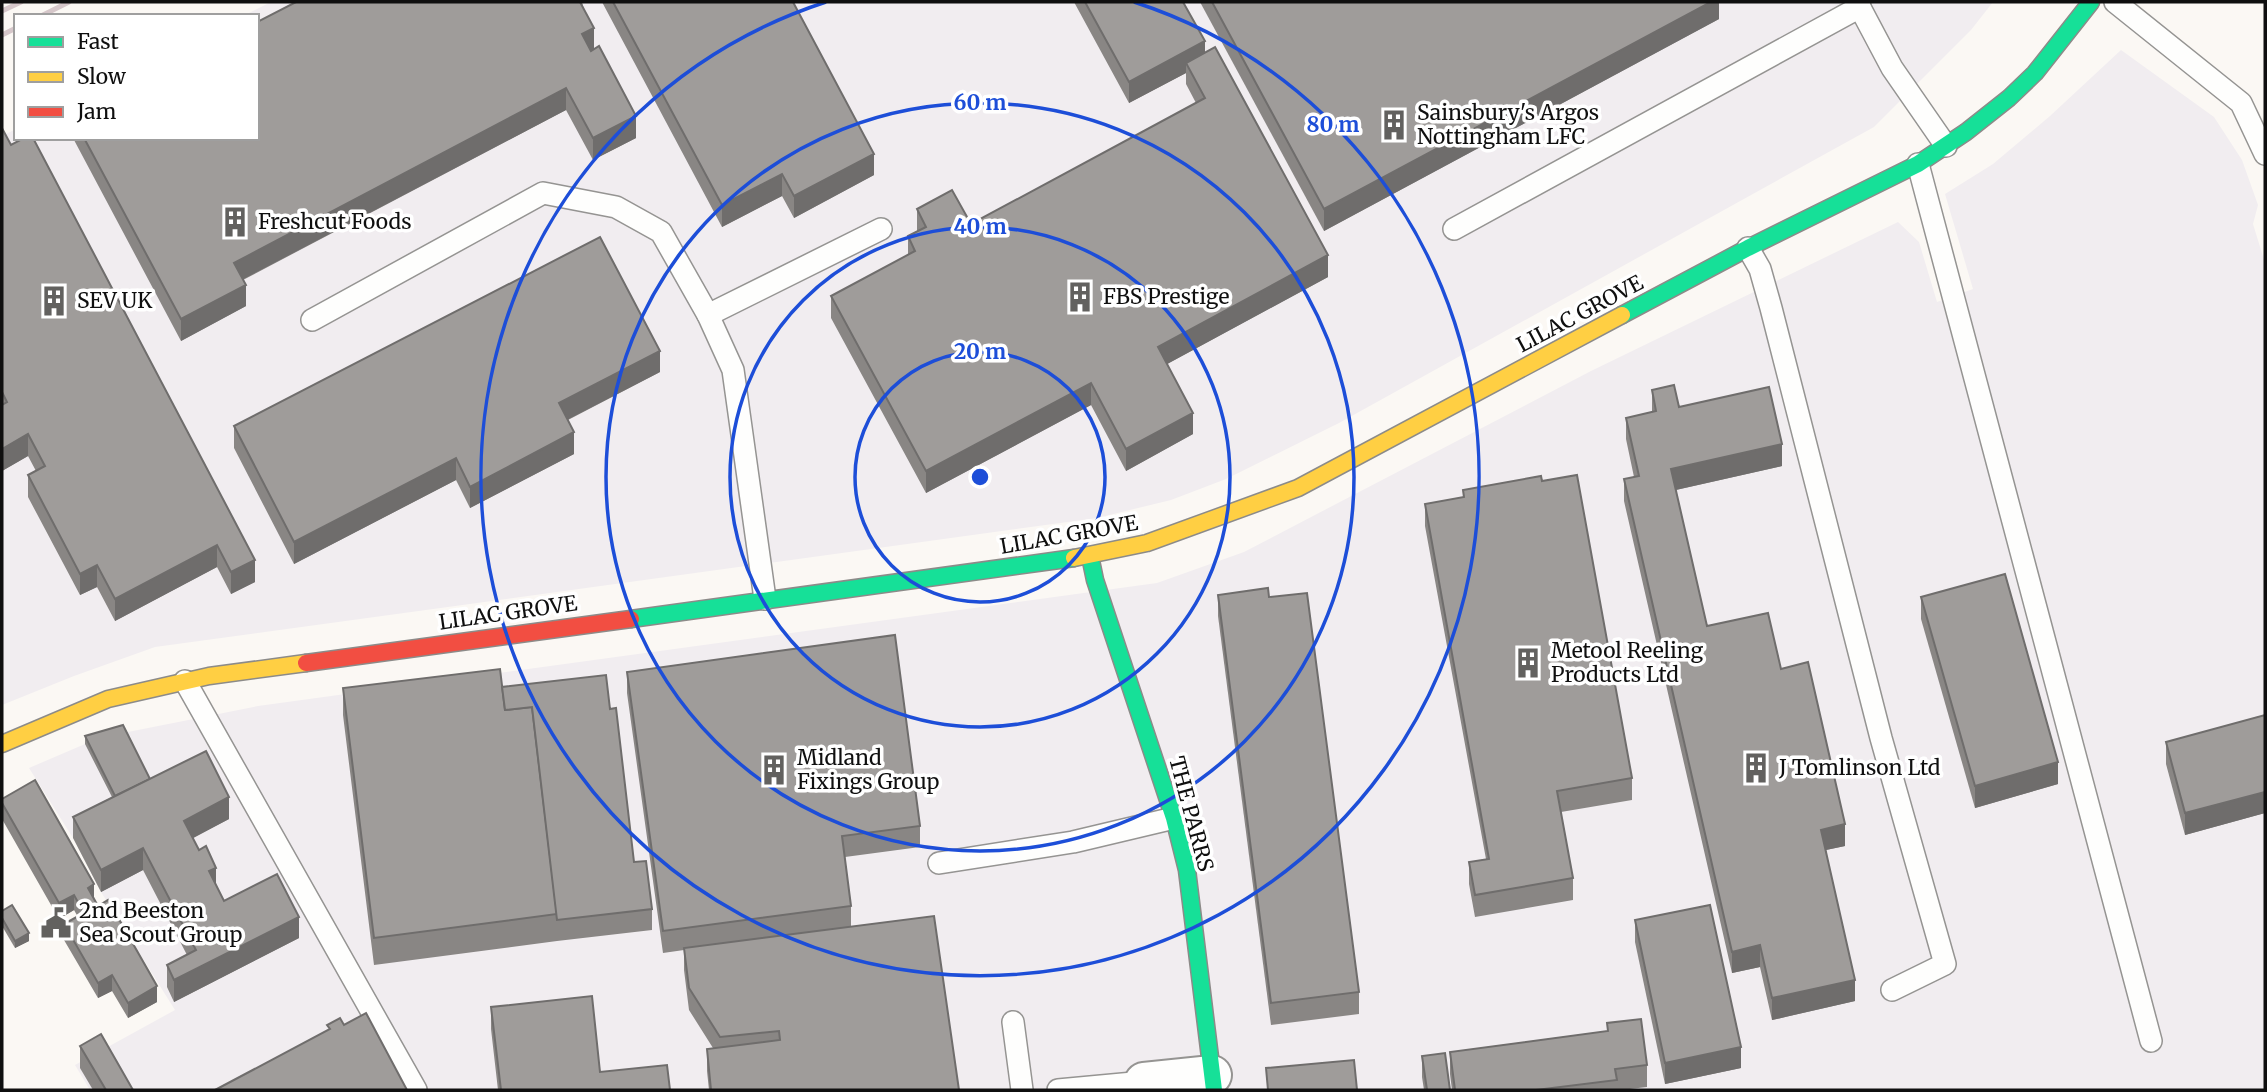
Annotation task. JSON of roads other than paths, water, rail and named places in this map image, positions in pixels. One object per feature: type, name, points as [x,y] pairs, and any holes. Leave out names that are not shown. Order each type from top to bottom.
[{"type":"street","name":"LILAC GROVE","points":[[2,744],[108,699],[234,672],[1090,556],[1147,543],[1298,488],[1748,248],[1918,164],[2009,98],[2035,73],[2091,2]]},
{"type":"street","name":"THE PARRS","points":[[1090,556],[1095,580],[1174,818],[1187,870],[1213,1083]]},
{"type":"street","points":[[1144,1082],[1213,1083]]},
{"type":"lane","points":[[2115,2],[2241,103],[2265,154]]},
{"type":"lane","points":[[1454,229],[1859,5],[1892,68],[1946,146]]},
{"type":"lane","points":[[1918,164],[2151,1041]]},
{"type":"lane","points":[[312,320],[543,193],[616,208],[661,232],[708,315],[733,370],[765,599]]},
{"type":"lane","points":[[708,315],[881,229]]},
{"type":"lane","points":[[1748,248],[1760,270],[1771,308],[1881,738],[1945,964],[1892,990]]},
{"type":"lane","points":[[184,681],[416,1090]]},
{"type":"lane","points":[[939,863],[1073,842],[1174,818]]},
{"type":"lane","points":[[1013,1022],[1022,1090]]},
{"type":"lane","points":[[1058,1090],[1144,1082]]},
{"type":"railway","points":[[2,11],[21,2]]},
{"type":"railway","points":[[45,14],[69,2]]},
{"type":"railway","points":[[2,35],[14,29]]},
{"type":"place","name":"Sainsbury's Argos Nottingham LFC","points":[[1394,125]]},
{"type":"place","name":"Freshcut Foods","points":[[235,222]]},
{"type":"place","name":"FBS Prestige","points":[[1080,297]]},
{"type":"place","name":"SEV UK","points":[[54,301]]},
{"type":"place","name":"Metool Reeling Products Ltd","points":[[1528,663]]},
{"type":"place","name":"J Tomlinson Ltd","points":[[1756,768]]},
{"type":"place","name":"Midland Fixings Group","points":[[774,770]]},
{"type":"place","name":"2nd Beeston Sea Scout Group","points":[[56,923]]}]
